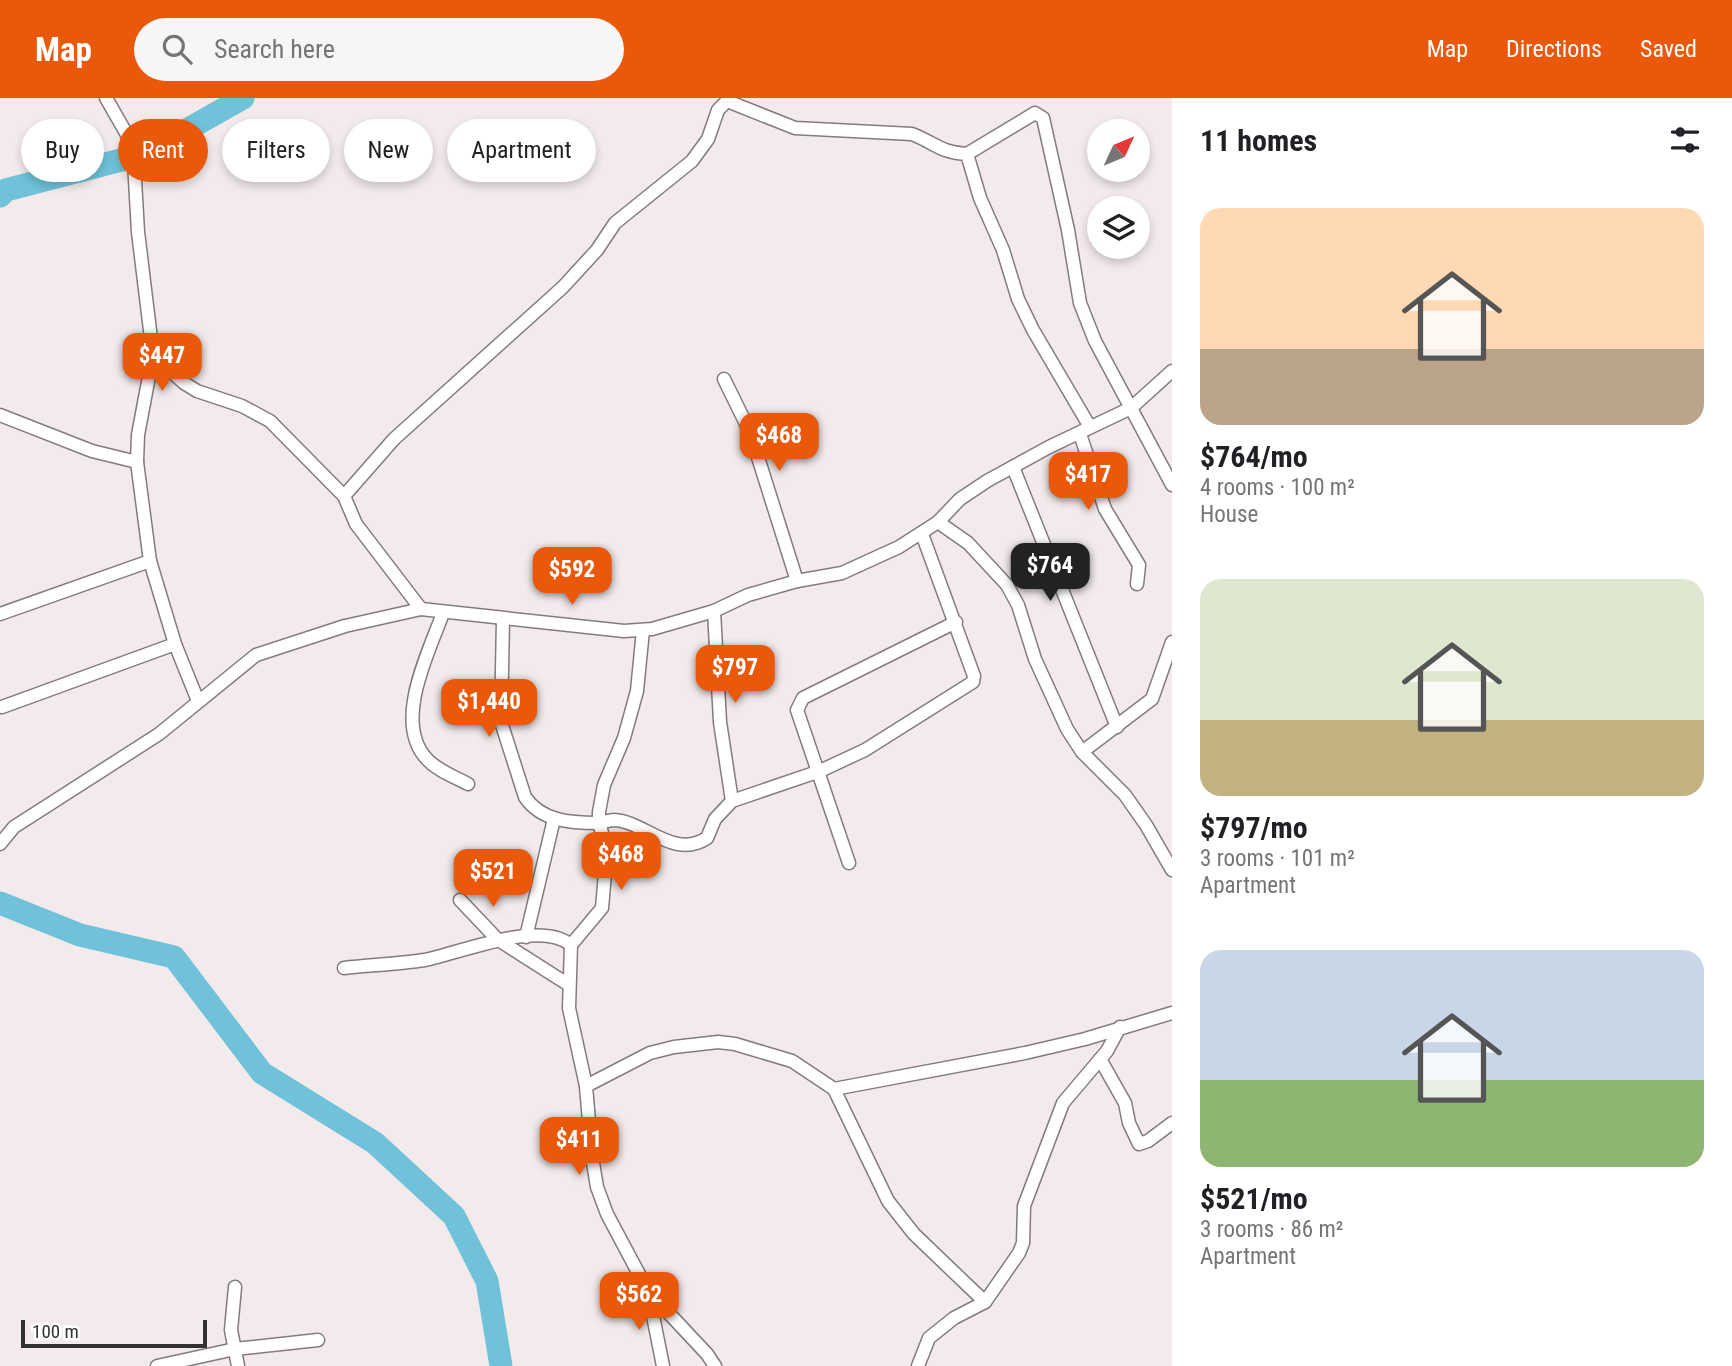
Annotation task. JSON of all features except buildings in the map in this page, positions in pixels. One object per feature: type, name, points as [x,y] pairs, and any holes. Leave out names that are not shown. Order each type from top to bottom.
[{"type":"street","points":[[106,98],[133,145],[138,232],[153,355],[138,435],[137,462],[150,561],[175,643],[198,702]]},
{"type":"street","points":[[344,496],[394,439],[564,287],[597,250],[615,223],[692,161],[708,139],[718,110],[726,100],[795,128],[912,134],[928,140],[946,153],[967,154],[1035,113],[1043,118],[1068,230],[1080,303],[1096,341],[1172,485]]},
{"type":"street","points":[[967,154],[1018,299],[1085,430],[1105,509],[1139,565],[1137,584]]},
{"type":"street","points":[[153,355],[197,391],[242,406],[270,421],[344,496],[350,514],[421,610]]},
{"type":"street","points":[[0,844],[14,827],[159,734],[256,655],[269,649],[345,626],[421,610],[624,631],[643,630],[714,611],[748,596],[797,581],[842,573],[922,534],[969,492],[1131,408],[1172,371]]},
{"type":"street","points":[[724,379],[750,432],[797,581]]},
{"type":"street","points":[[0,415],[92,451],[137,462]]},
{"type":"street","points":[[1013,467],[1116,727]]},
{"type":"street","points":[[938,522],[968,543],[1007,585],[1018,605],[1027,637],[1057,708],[1082,752],[1125,795],[1172,870]]},
{"type":"street","points":[[503,619],[501,722],[525,797],[539,814],[554,819],[599,823],[616,820],[667,842],[694,842],[707,838],[715,819],[732,801],[820,771],[865,750],[970,686],[974,676],[922,534]]},
{"type":"street","points":[[0,614],[150,561]]},
{"type":"street","points":[[714,611],[720,722],[732,801]]},
{"type":"street","points":[[443,613],[419,682],[411,716],[415,737],[426,758],[468,784]]},
{"type":"street","points":[[849,863],[820,771],[797,710],[803,698],[956,622]]},
{"type":"street","points":[[643,630],[637,691],[624,738],[604,785],[599,823],[607,849],[602,908],[571,946],[569,1008],[586,1086],[597,1187],[607,1213],[648,1290],[715,1366]]},
{"type":"street","points":[[1082,752],[1155,695],[1172,642]]},
{"type":"street","points":[[2,707],[175,643]]},
{"type":"street","points":[[526,937],[554,819]]},
{"type":"street","points":[[460,900],[497,939],[569,985]]},
{"type":"street","points":[[344,968],[426,959],[497,939],[564,939],[571,946]]},
{"type":"street","points":[[834,1089],[1025,1053],[1085,1039],[1172,1013]]},
{"type":"street","points":[[918,1366],[929,1338],[954,1318],[985,1302],[1023,1243],[1024,1206],[1063,1103],[1100,1059],[1120,1027]]},
{"type":"street","points":[[586,1086],[650,1053],[718,1042],[735,1044],[792,1061],[834,1089],[888,1201],[914,1234],[985,1302]]},
{"type":"street","points":[[1100,1059],[1125,1103],[1129,1123],[1139,1144],[1148,1141],[1172,1123]]},
{"type":"street","points":[[235,1287],[231,1330],[238,1366]]},
{"type":"street","points":[[648,1290],[663,1366]]},
{"type":"street","points":[[157,1366],[235,1349],[318,1340]]},
{"type":"waterway","points":[[0,196],[6,190],[144,154],[243,98]]},
{"type":"waterway","points":[[0,903],[80,935],[174,957],[262,1073],[375,1143],[454,1216],[487,1281],[501,1366]]}]
